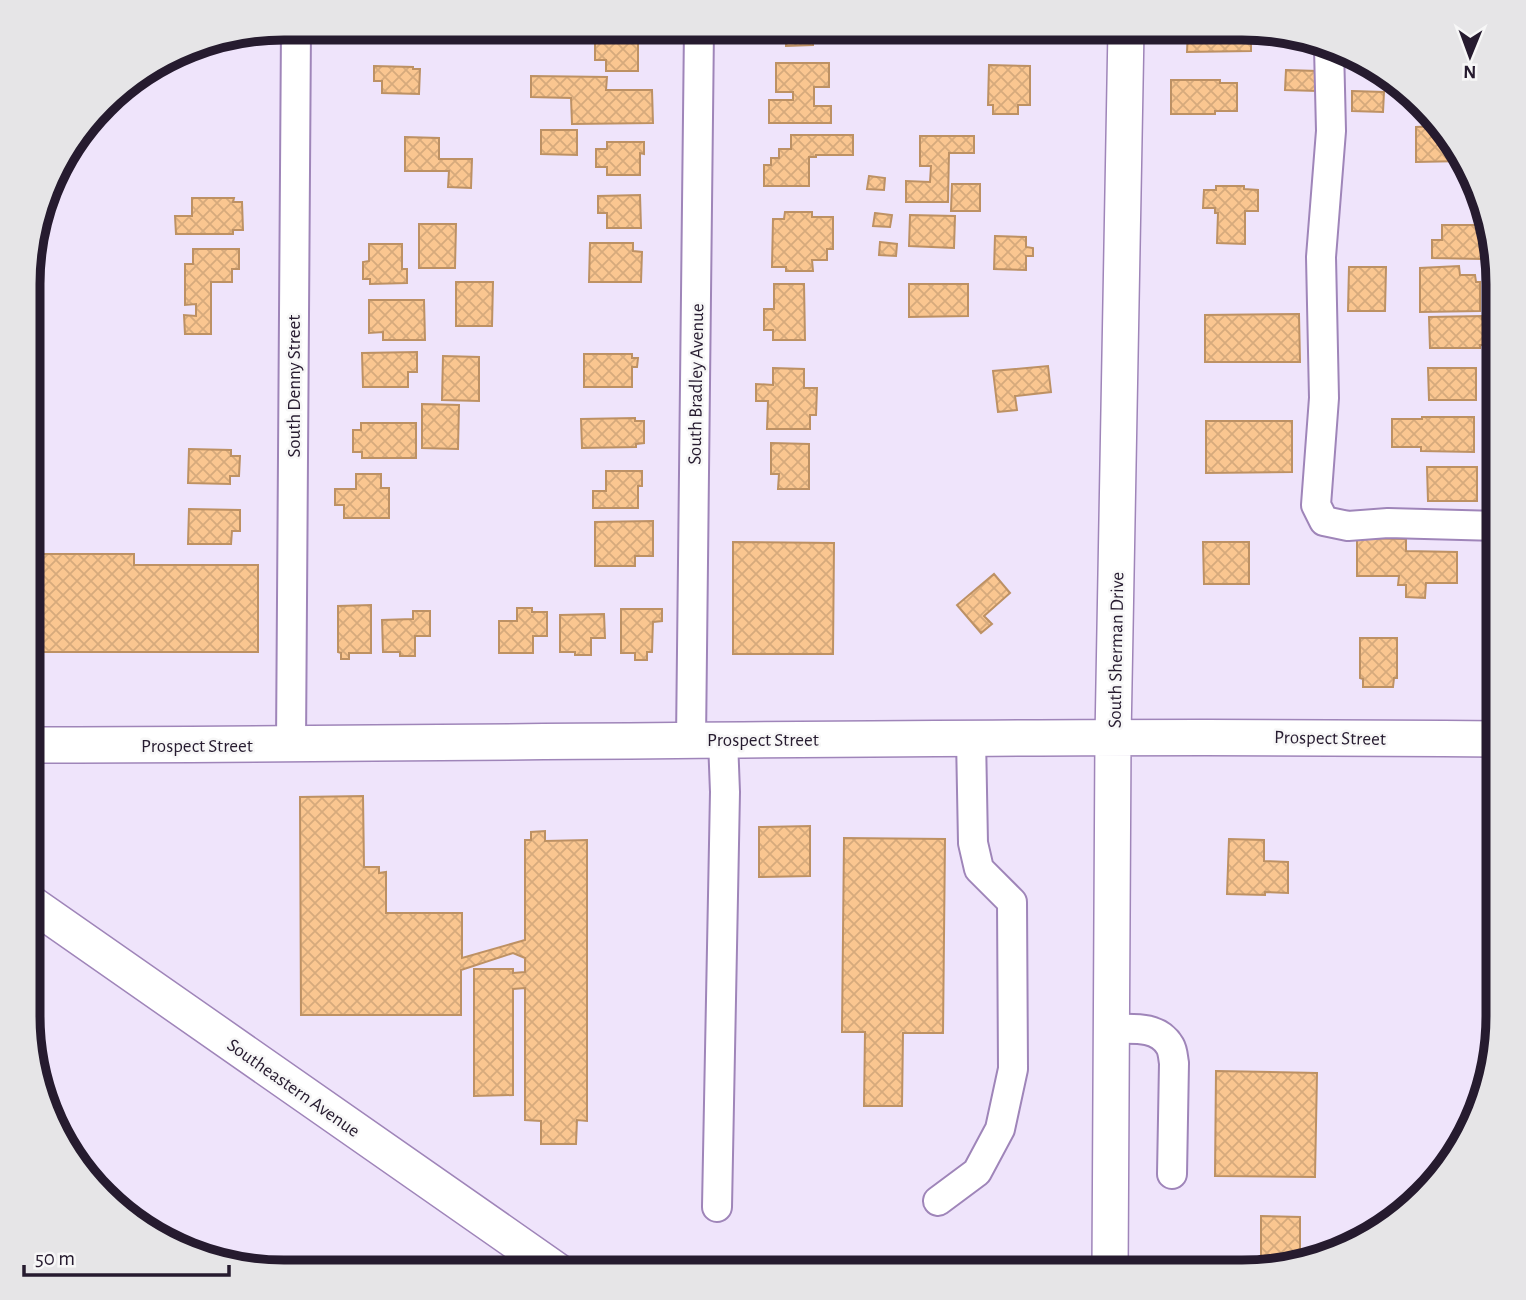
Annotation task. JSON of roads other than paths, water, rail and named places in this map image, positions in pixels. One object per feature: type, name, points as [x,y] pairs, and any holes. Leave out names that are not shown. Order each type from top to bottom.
[{"type":"main road","name":"South Sherman Drive","points":[[1110,1260],[1113,738],[1126,41]]},
{"type":"main road","name":"Prospect Street","points":[[41,745],[971,738],[1486,739]]},
{"type":"main road","name":"Southeastern Avenue","points":[[41,910],[541,1259]]},
{"type":"street","name":"South Denny Street","points":[[291,744],[296,40]]},
{"type":"street","name":"South Bradley Avenue","points":[[699,40],[707,740],[725,792],[717,1208]]},
{"type":"street","points":[[1329,57],[1331,131],[1321,257],[1324,398],[1316,505],[1324,521],[1348,526],[1388,523],[1485,526]]},
{"type":"street","points":[[938,1201],[977,1171],[1000,1129],[1013,1069],[1012,902],[979,869],[973,844],[971,738]]},
{"type":"street","points":[[1111,1029],[1145,1029],[1160,1035],[1171,1047],[1174,1063],[1172,1174]]}]
